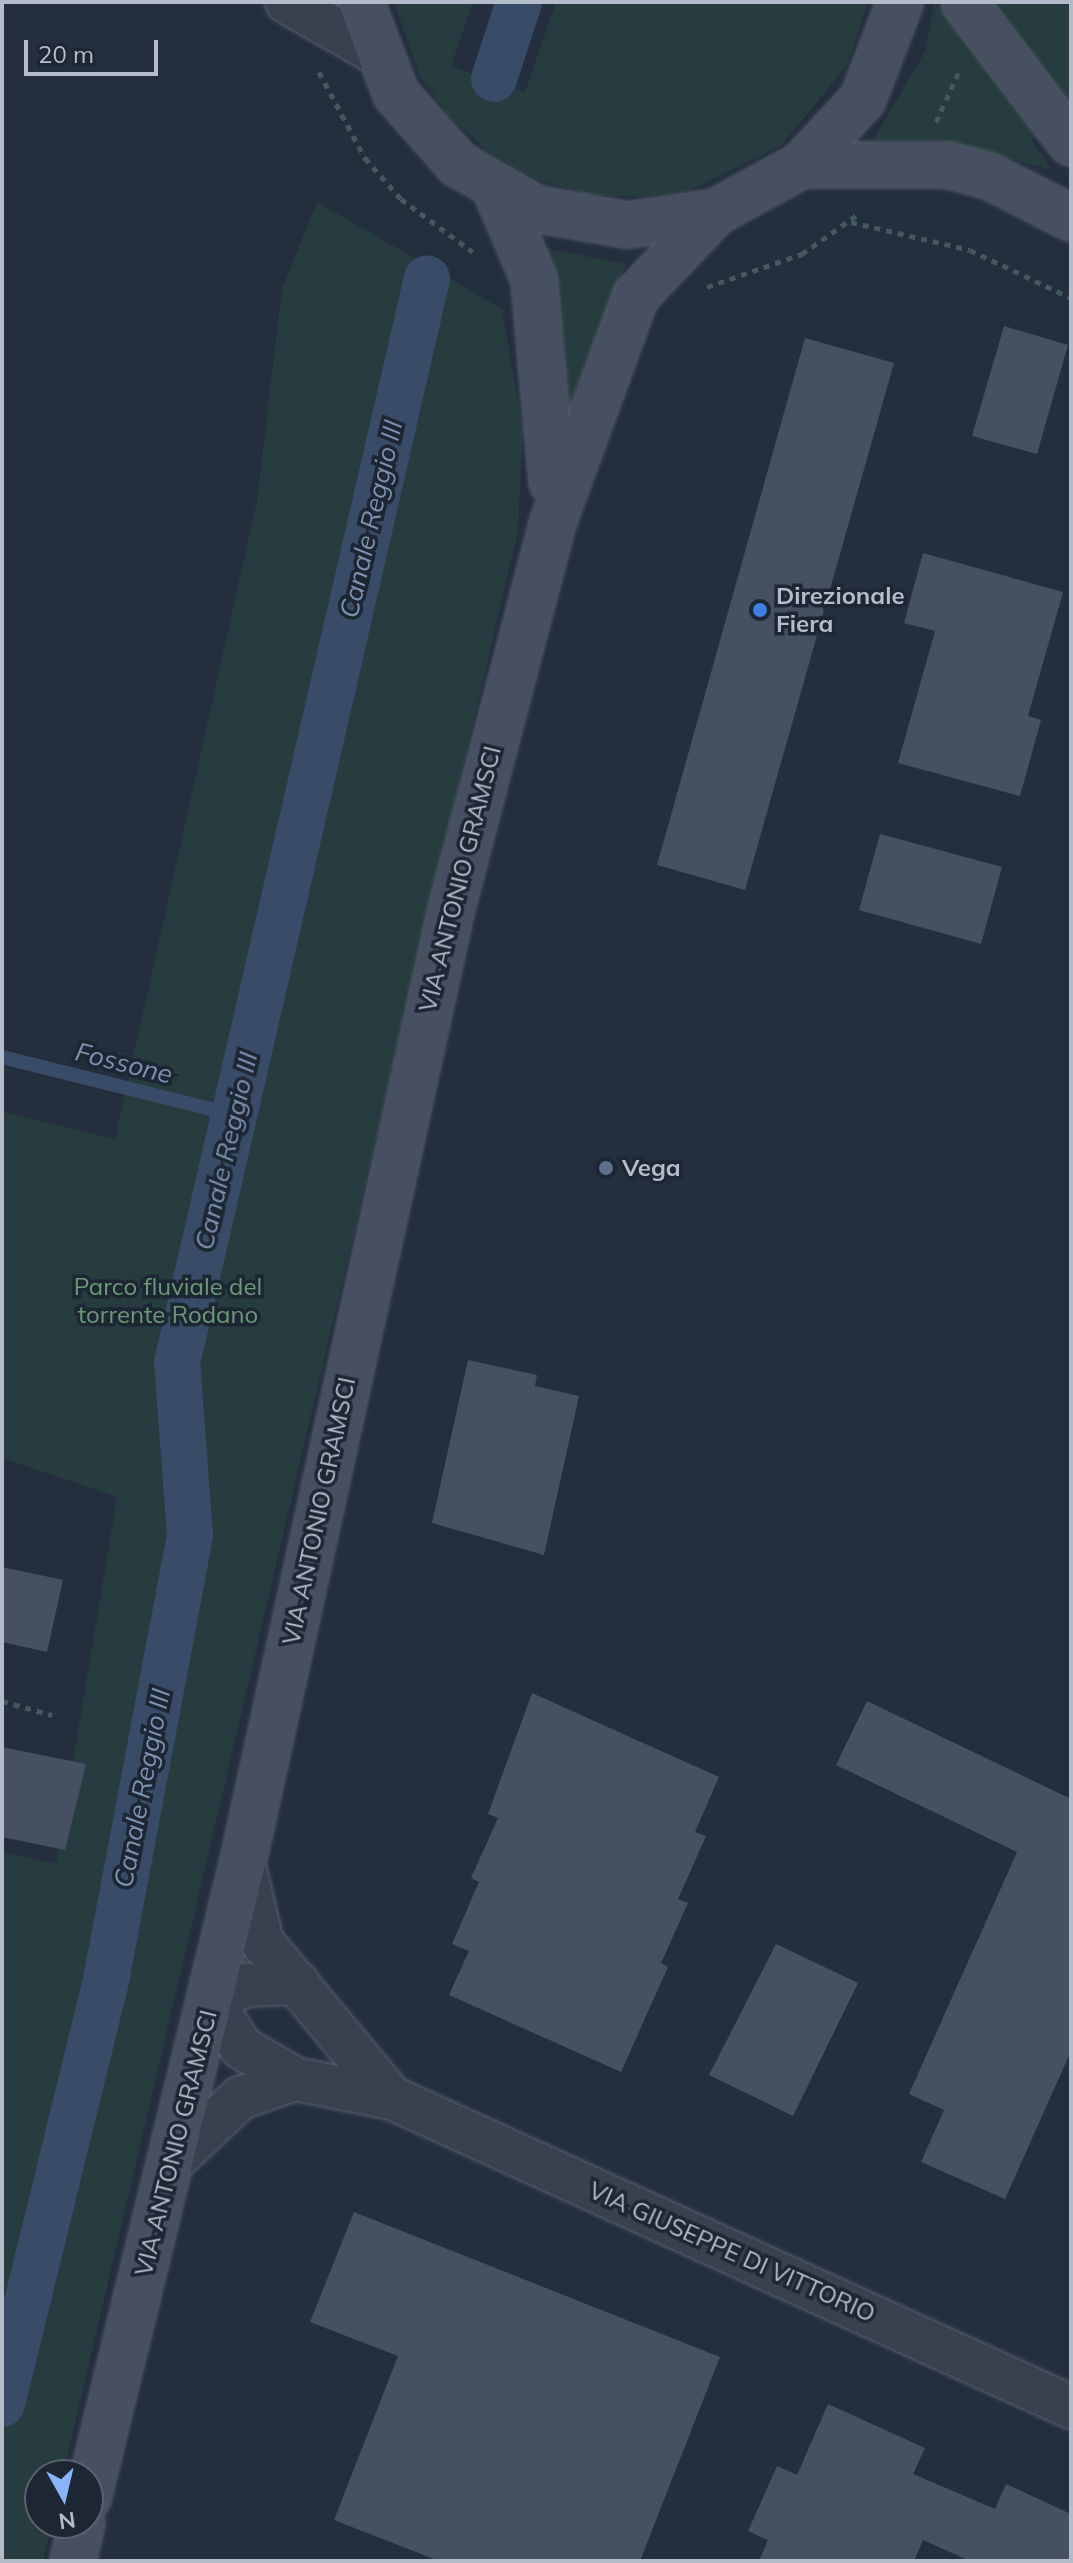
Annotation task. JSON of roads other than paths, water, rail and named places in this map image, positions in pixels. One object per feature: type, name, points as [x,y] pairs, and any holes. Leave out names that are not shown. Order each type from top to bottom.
[{"type":"street","points":[[287,2],[375,52]]},
{"type":"street","name":"VIA ANTONIO GRAMSCI","points":[[361,2],[375,52],[424,131],[496,190],[582,221],[627,225],[716,212]]},
{"type":"street","name":"VIA ANTONIO GRAMSCI","points":[[98,2459],[173,2161],[243,1862],[377,1228],[552,525],[636,296],[716,212],[802,165],[863,99],[900,2]]},
{"type":"street","points":[[964,2],[1071,143]]},
{"type":"street","points":[[802,165],[947,165],[989,176],[1071,218]]},
{"type":"street","name":"VIA ANTONIO GRAMSCI","points":[[496,190],[534,279],[553,429],[552,525]]},
{"type":"street","name":"VIA GIUSEPPE DI VITTORIO","points":[[243,1862],[262,1942],[392,2098]]},
{"type":"street","points":[[211,2000],[247,1985],[298,1983]]},
{"type":"street","name":"VIA GIUSEPPE DI VITTORIO","points":[[211,2000],[242,2048],[295,2079],[392,2098],[1071,2407]]},
{"type":"street","points":[[173,2161],[240,2098],[295,2079]]},
{"type":"street","points":[[73,2561],[78,2539]]},
{"type":"waterway","name":"Canale Reggio III","points":[[494,79],[519,2]]},
{"type":"waterway","name":"Canale Reggio III","points":[[2,2404],[107,1975],[190,1535],[177,1363],[427,278]]},
{"type":"waterway","name":"Fossone","points":[[2,1057],[234,1115]]},
{"type":"place","name":"Direzionale Fiera","points":[[760,610]]},
{"type":"place","name":"Vega","points":[[606,1168]]},
{"type":"park label","name":"Parco fluviale del torrente Rodano","points":[[168,1301]]}]
